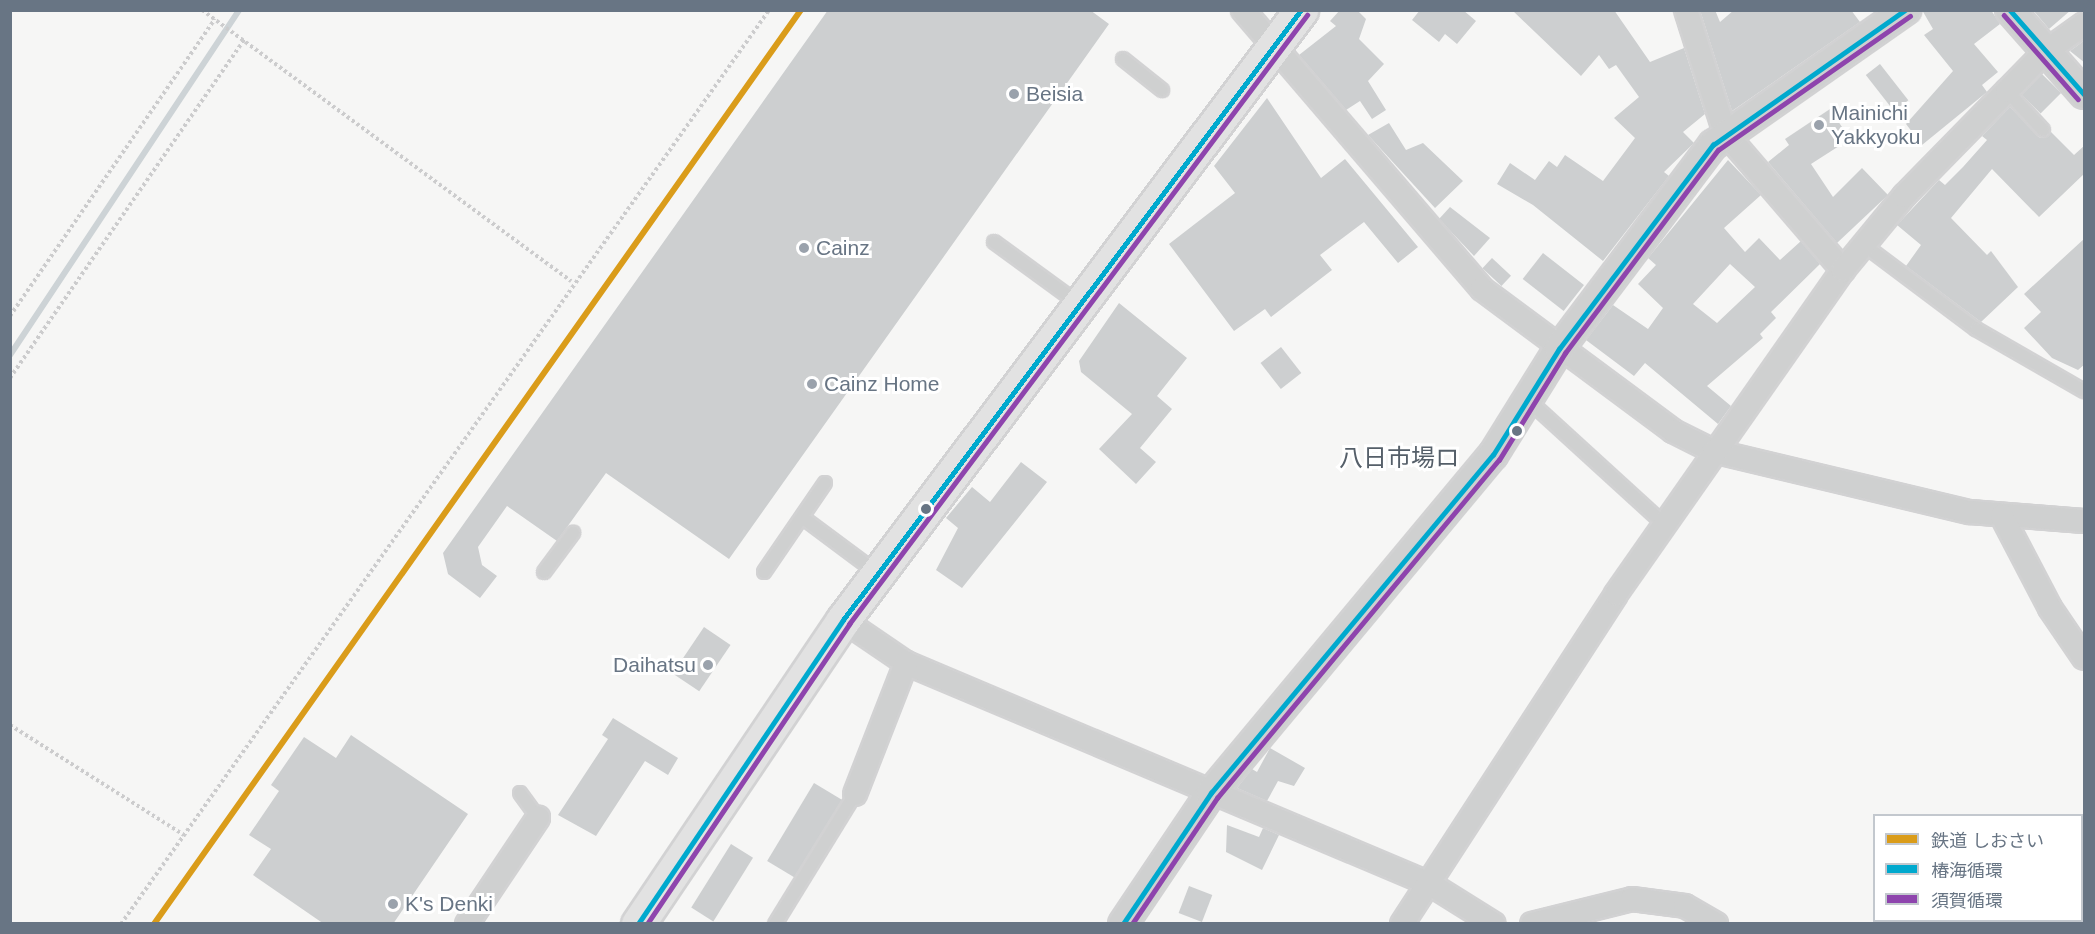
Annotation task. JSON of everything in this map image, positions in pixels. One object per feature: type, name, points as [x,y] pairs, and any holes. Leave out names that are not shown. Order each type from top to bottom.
[{"type":"highway","points":[[638,924],[843,620],[1301,10]]},
{"type":"street","points":[[1243,10],[1482,289],[1559,349],[1673,431],[1713,452],[2002,516],[2085,522]]},
{"type":"street","points":[[1686,10],[1725,133],[1843,270]]},
{"type":"street","points":[[1123,924],[1211,793],[1493,455],[1559,349],[1725,133],[1906,10]]},
{"type":"street","points":[[2010,10],[2045,52],[2085,94]]},
{"type":"street","points":[[1402,924],[1664,524],[1843,270],[2045,52],[2085,24]]},
{"type":"street","points":[[2002,516],[2050,608],[2085,658]]},
{"type":"street","points":[[843,620],[906,663],[1430,884],[1494,924]]},
{"type":"street","points":[[855,794],[906,663]]},
{"type":"street","points":[[467,924],[538,818]]},
{"type":"street","points":[[1532,924],[1632,899],[1685,906],[1716,924]]},
{"type":"lane","points":[[1123,59],[1162,90]]},
{"type":"lane","points":[[2007,91],[2043,130]]},
{"type":"lane","points":[[994,242],[1080,305]]},
{"type":"lane","points":[[1864,245],[1976,330],[2085,391]]},
{"type":"lane","points":[[1527,399],[1664,524]]},
{"type":"lane","points":[[764,572],[825,483]]},
{"type":"lane","points":[[802,517],[878,574]]},
{"type":"lane","points":[[544,572],[573,533]]},
{"type":"lane","points":[[520,793],[538,818]]},
{"type":"lane","points":[[775,924],[855,794]]},
{"type":"path","points":[[202,10],[244,38],[572,282]]},
{"type":"path","points":[[121,924],[572,282],[769,10]]},
{"type":"path","points":[[10,316],[214,19]]},
{"type":"path","points":[[10,378],[244,38]]},
{"type":"path","points":[[10,725],[184,835]]},
{"type":"building","name":"Cainz","points":[[828,10],[1090,10],[1109,24],[729,559],[606,473],[557,541],[507,506],[478,547],[482,565],[497,576],[480,598],[448,574],[443,553]]},
{"type":"building","points":[[1340,10],[1357,10],[1366,19],[1359,39],[1384,64],[1368,81],[1386,110],[1372,119],[1360,101],[1346,110],[1299,55],[1336,26],[1330,21]]},
{"type":"building","points":[[1420,10],[1463,10],[1476,21],[1457,44],[1445,34],[1439,42],[1412,20]]},
{"type":"building","points":[[1512,10],[1614,10],[1650,62],[1684,48],[1705,114],[1683,132],[1694,143],[1664,172],[1669,176],[1603,261],[1533,205],[1497,184],[1510,163],[1535,180],[1549,161],[1557,167],[1565,155],[1603,181],[1635,138],[1614,118],[1639,97],[1616,65],[1609,69],[1599,55],[1581,76]]},
{"type":"building","points":[[1700,10],[1715,10],[1720,22],[1734,10],[1851,10],[1860,22],[1732,111]]},
{"type":"building","points":[[1922,10],[1991,10],[2000,24],[1974,44],[1998,72],[1982,85],[1987,92],[1922,145],[1906,124],[1953,71],[1924,35],[1933,29]]},
{"type":"building","points":[[2033,10],[2071,10],[2049,29]]},
{"type":"building","points":[[2085,40],[2085,63],[2070,51]]},
{"type":"building","points":[[1880,64],[1908,100],[1894,111],[1866,75]]},
{"type":"building","points":[[2042,74],[2061,93],[2041,114],[2021,95]]},
{"type":"building","points":[[1267,98],[1321,178],[1345,159],[1418,247],[1398,263],[1364,222],[1320,255],[1332,270],[1271,317],[1265,309],[1234,331],[1169,244],[1235,193],[1214,166]]},
{"type":"building","points":[[2010,107],[2040,138],[2051,132],[2074,155],[2085,145],[2085,173],[2039,217],[1992,169],[1951,218],[1987,255],[1991,251],[2018,287],[1981,322],[1906,266],[1921,245],[1897,225],[1939,180],[1945,185],[1963,167],[1987,140],[1982,136]]},
{"type":"building","points":[[1830,109],[1850,139],[1811,164],[1833,197],[1862,168],[1888,195],[1837,243],[1768,162],[1789,145],[1785,139]]},
{"type":"building","points":[[1389,123],[1406,150],[1423,143],[1463,181],[1435,208],[1368,135]]},
{"type":"building","points":[[1728,160],[1761,195],[1724,228],[1745,252],[1759,238],[1780,260],[1801,241],[1820,264],[1771,312],[1776,318],[1760,334],[1763,338],[1707,386],[1731,406],[1718,424],[1645,363],[1634,376],[1586,340],[1613,305],[1648,329],[1663,308],[1638,284],[1656,265],[1648,258]],"holes":[[[1730,264],[1755,287],[1717,323],[1693,304]]]},
{"type":"building","points":[[1450,207],[1490,238],[1474,256],[1439,219]]},
{"type":"building","points":[[2085,238],[2085,364],[2078,370],[2052,358],[2024,328],[2041,312],[2024,294]]},
{"type":"building","points":[[1543,253],[1584,285],[1564,311],[1523,279]]},
{"type":"building","points":[[1492,258],[1511,276],[1501,286],[1482,268]]},
{"type":"building","points":[[1119,303],[1187,358],[1157,396],[1172,409],[1140,448],[1156,462],[1136,484],[1099,449],[1132,414],[1081,372],[1079,361]]},
{"type":"building","points":[[1281,347],[1301,373],[1281,389],[1261,363]]},
{"type":"building","points":[[1021,462],[1047,482],[962,588],[936,570],[958,528],[946,518],[972,487],[990,502]]},
{"type":"building","points":[[704,627],[731,645],[699,691],[673,673]]},
{"type":"building","points":[[613,718],[678,758],[668,775],[645,761],[596,836],[558,815],[608,739],[602,735]]},
{"type":"building","points":[[351,735],[468,814],[393,924],[324,924],[253,875],[271,849],[249,835],[279,791],[271,785],[304,737],[336,758]]},
{"type":"building","points":[[1270,748],[1305,768],[1294,786],[1278,781],[1267,801],[1237,788],[1252,769],[1257,772]]},
{"type":"building","points":[[814,783],[842,800],[795,878],[767,861]]},
{"type":"building","points":[[1227,825],[1259,837],[1263,828],[1279,835],[1262,870],[1226,852]]},
{"type":"building","points":[[731,844],[753,858],[713,921],[691,908]]},
{"type":"building","points":[[1189,886],[1212,895],[1202,922],[1179,913]]},
{"type":"waterway","points":[[10,355],[239,10]]},
{"type":"rail line","name":"しおさい","points":[[154,924],[801,10]]},
{"type":"transit line","name":"椿海循環","points":[[638,924],[843,620],[1301,10]]},
{"type":"transit line","name":"椿海循環","points":[[1123,924],[1211,793],[1493,455],[1559,349],[1713,145],[1905,10]]},
{"type":"transit line","name":"椿海循環","points":[[2010,10],[2084,94]]},
{"type":"transit line","name":"須賀循環","points":[[647,924],[849,624],[1307,15]]},
{"type":"transit line","name":"須賀循環","points":[[2004,15],[2078,99]]},
{"type":"transit line","name":"須賀循環","points":[[1132,924],[1217,798],[1499,460],[1565,353],[1718,150],[1910,16]]},
{"type":"place","name":"Beisia","points":[[1014,94]]},
{"type":"place","name":"Mainichi Yakkyoku","points":[[1819,125]]},
{"type":"place","name":"Cainz","points":[[804,248]]},
{"type":"place","name":"Cainz Home","points":[[812,384]]},
{"type":"place","name":"Daihatsu","points":[[708,665]]},
{"type":"place","name":"K's Denki","points":[[393,904]]},
{"type":"district","name":"八日市場ロ","points":[[1399,458]]}]
